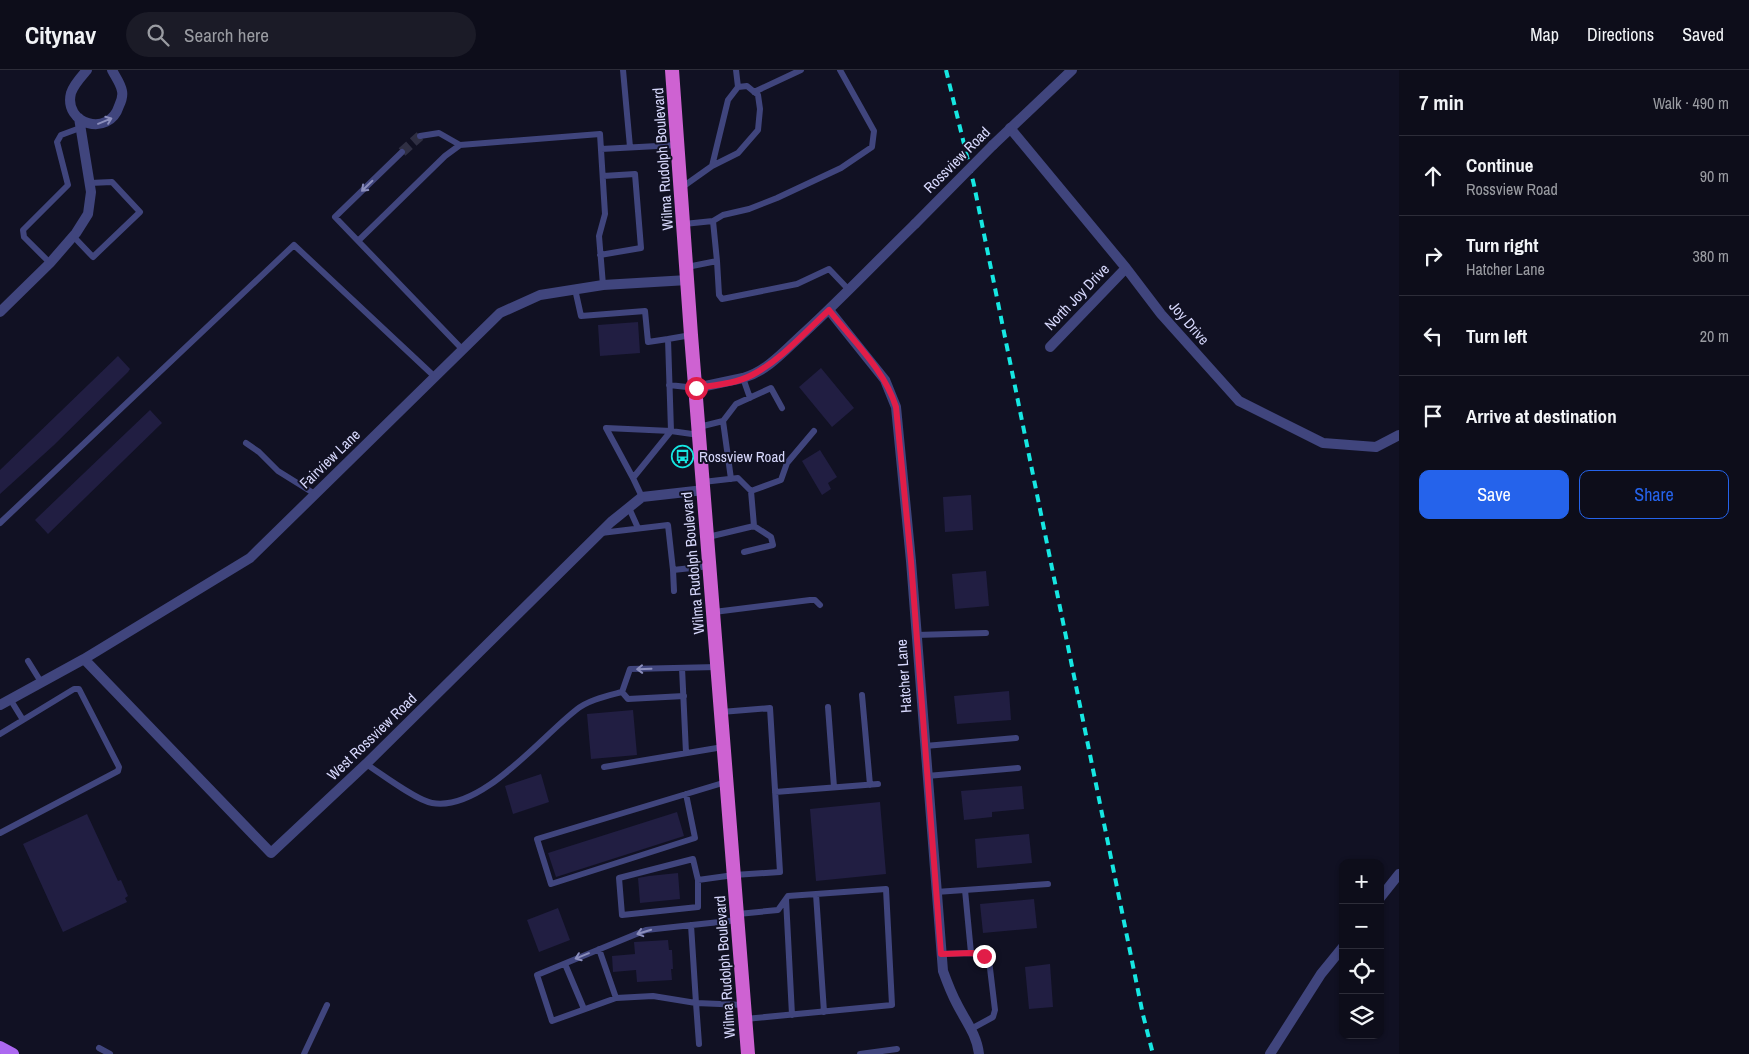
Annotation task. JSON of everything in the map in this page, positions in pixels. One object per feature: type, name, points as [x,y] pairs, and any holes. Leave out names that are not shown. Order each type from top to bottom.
[{"type":"highway","name":"Wilma Rudolph Boulevard","points":[[672,70],[748,1054]]},
{"type":"main road","points":[[0,1048],[13,1054]]},
{"type":"street","points":[[0,312],[50,263],[74,236],[88,214],[91,192],[90,183],[80,123],[70,102],[72,92],[86,70]]},
{"type":"street","points":[[80,123],[98,124],[113,118],[118,111],[122,99],[122,90],[112,70]]},
{"type":"street","name":"Rossview Road","points":[[696,388],[751,376],[769,365],[829,310],[1010,128],[1072,70]]},
{"type":"street","name":"Joy Drive","points":[[1010,128],[1126,268],[1161,314],[1239,401],[1323,443],[1376,447],[1399,435]]},
{"type":"street","name":"North Joy Drive","points":[[1050,347],[1126,268]]},
{"type":"street","name":"Fairview Lane","points":[[0,705],[84,659],[250,558],[500,313],[540,295],[688,273]]},
{"type":"street","name":"Hatcher Lane","points":[[829,310],[885,380],[896,407],[943,971],[956,1003],[971,1029],[980,1054]]},
{"type":"street","points":[[642,497],[704,486]]},
{"type":"street","name":"West Rossview Road","points":[[84,659],[271,853],[366,764],[600,534],[642,497]]},
{"type":"street","points":[[1384,893],[1399,874]]},
{"type":"street","points":[[1273,1053],[1321,974],[1341,949]]},
{"type":"lane","points":[[623,70],[630,147]]},
{"type":"lane","points":[[712,166],[728,100],[738,86],[736,70]]},
{"type":"lane","points":[[754,92],[801,70]]},
{"type":"lane","points":[[684,224],[713,221],[723,215],[749,209],[776,198],[842,168],[872,147],[874,131],[840,70]]},
{"type":"lane","points":[[681,188],[712,166],[738,153],[758,130],[760,109],[758,95],[747,86],[738,86]]},
{"type":"lane","points":[[50,263],[24,237],[24,230],[68,185],[57,142],[61,135],[80,123]]},
{"type":"lane","points":[[420,136],[439,133],[460,145]]},
{"type":"lane","points":[[358,241],[445,156],[460,145],[600,134],[605,214],[599,236],[603,285]]},
{"type":"lane","points":[[601,149],[678,145]]},
{"type":"lane","points":[[402,152],[335,217],[463,350]]},
{"type":"lane","points":[[600,255],[641,248],[635,174],[603,176]]},
{"type":"lane","points":[[74,236],[93,257],[140,212],[112,182],[90,183]]},
{"type":"lane","points":[[713,221],[719,295],[722,299],[797,284],[830,269],[849,290]]},
{"type":"lane","points":[[0,523],[294,245],[435,377]]},
{"type":"lane","points":[[688,273],[717,261]]},
{"type":"lane","points":[[575,289],[582,316],[645,311],[648,342],[691,335]]},
{"type":"lane","points":[[633,478],[671,430],[668,339]]},
{"type":"lane","points":[[744,378],[750,398]]},
{"type":"lane","points":[[670,385],[696,388]]},
{"type":"lane","points":[[642,497],[606,428],[699,431],[723,421],[736,404],[771,388],[782,408]]},
{"type":"lane","points":[[723,421],[731,479]]},
{"type":"lane","points":[[751,491],[781,480],[787,463],[814,430]]},
{"type":"lane","points":[[246,444],[260,452],[278,471],[315,494]]},
{"type":"lane","points":[[704,486],[738,478],[751,491],[754,526]]},
{"type":"lane","points":[[629,508],[638,528]]},
{"type":"lane","points":[[600,534],[668,525],[674,591]]},
{"type":"lane","points":[[708,537],[754,526],[771,537],[773,545],[744,552]]},
{"type":"lane","points":[[673,570],[710,566]]},
{"type":"lane","points":[[714,612],[810,600],[815,600],[820,605]]},
{"type":"lane","points":[[916,635],[986,633]]},
{"type":"lane","points":[[28,661],[41,682]]},
{"type":"lane","points":[[622,692],[630,669],[718,667]]},
{"type":"lane","points":[[682,668],[686,753]]},
{"type":"lane","points":[[0,734],[74,688],[79,690],[120,768],[118,771],[0,833]]},
{"type":"lane","points":[[366,764],[417,797],[431,803],[459,802],[498,780],[577,709],[603,697],[622,692]]},
{"type":"lane","points":[[622,692],[628,699],[684,696]]},
{"type":"lane","points":[[862,695],[870,784]]},
{"type":"lane","points":[[10,699],[23,720]]},
{"type":"lane","points":[[828,707],[834,787]]},
{"type":"lane","points":[[698,880],[780,872],[770,708],[721,712]]},
{"type":"lane","points":[[925,746],[1016,738]]},
{"type":"lane","points":[[604,767],[724,746]]},
{"type":"lane","points":[[927,776],[1018,768]]},
{"type":"lane","points":[[686,794],[694,838],[551,884],[537,839],[727,781]]},
{"type":"lane","points":[[775,792],[878,784]]},
{"type":"lane","points":[[693,859],[698,880],[698,907],[622,915],[619,878],[693,859]]},
{"type":"lane","points":[[936,892],[1048,884]]},
{"type":"lane","points":[[886,890],[892,1005],[792,1015],[745,1012],[654,996],[616,998],[552,1021],[538,975],[646,930],[691,925],[778,910],[786,898],[788,896],[886,890]]},
{"type":"lane","points":[[965,890],[972,953]]},
{"type":"lane","points":[[816,894],[824,1012]]},
{"type":"lane","points":[[786,898],[792,1015]]},
{"type":"lane","points":[[691,925],[699,1044]]},
{"type":"lane","points":[[600,949],[616,998]]},
{"type":"lane","points":[[941,954],[972,953],[984,956],[989,960],[994,1010],[992,1017],[971,1029]]},
{"type":"lane","points":[[565,964],[584,1010]]},
{"type":"lane","points":[[304,1054],[327,1005]]},
{"type":"lane","points":[[99,1048],[110,1054]]},
{"type":"lane","points":[[860,1054],[897,1049]]},
{"type":"building","points":[[638,322],[640,353],[600,356],[598,325]]},
{"type":"building","points":[[118,356],[130,369],[128,372],[54,445],[0,494],[0,470]]},
{"type":"building","points":[[821,368],[854,408],[832,427],[799,387]]},
{"type":"building","points":[[150,410],[162,423],[48,534],[35,520]]},
{"type":"building","points":[[820,450],[837,477],[828,483],[831,489],[822,495],[802,461]]},
{"type":"building","points":[[971,495],[973,530],[945,532],[943,497]]},
{"type":"building","points":[[986,571],[989,606],[955,609],[952,574]]},
{"type":"building","points":[[1009,691],[1011,720],[957,724],[954,696]]},
{"type":"building","points":[[633,710],[637,755],[591,759],[587,714]]},
{"type":"building","points":[[541,774],[549,802],[513,814],[505,786]]},
{"type":"building","points":[[1022,786],[1024,809],[992,812],[992,817],[964,820],[961,791]]},
{"type":"building","points":[[880,802],[886,874],[816,881],[810,809]]},
{"type":"building","points":[[677,812],[684,836],[556,877],[548,853]]},
{"type":"building","points":[[87,814],[118,881],[121,880],[128,896],[125,898],[127,902],[63,932],[23,844]]},
{"type":"building","points":[[1029,834],[1032,863],[977,868],[975,839]]},
{"type":"building","points":[[678,873],[680,899],[640,903],[638,878]]},
{"type":"building","points":[[1034,899],[1037,928],[983,933],[980,904]]},
{"type":"building","points":[[558,908],[570,940],[539,952],[527,920]]},
{"type":"building","points":[[668,940],[669,950],[672,950],[672,980],[637,982],[636,970],[613,972],[612,956],[635,954],[634,942]]},
{"type":"building","points":[[1050,964],[1053,1007],[1029,1009],[1025,967]]},
{"type":"tunnel","points":[[402,152],[420,136]]},
{"type":"railway","points":[[946,70],[974,185],[1143,1015],[1153,1054]]},
{"type":"place","name":"Rossview Road","points":[[683,457]]},
{"type":"route","points":[[696,388],[751,376],[769,365],[829,310],[872,362],[892,393],[896,407],[911,561],[941,954],[972,953],[984,956]]}]
